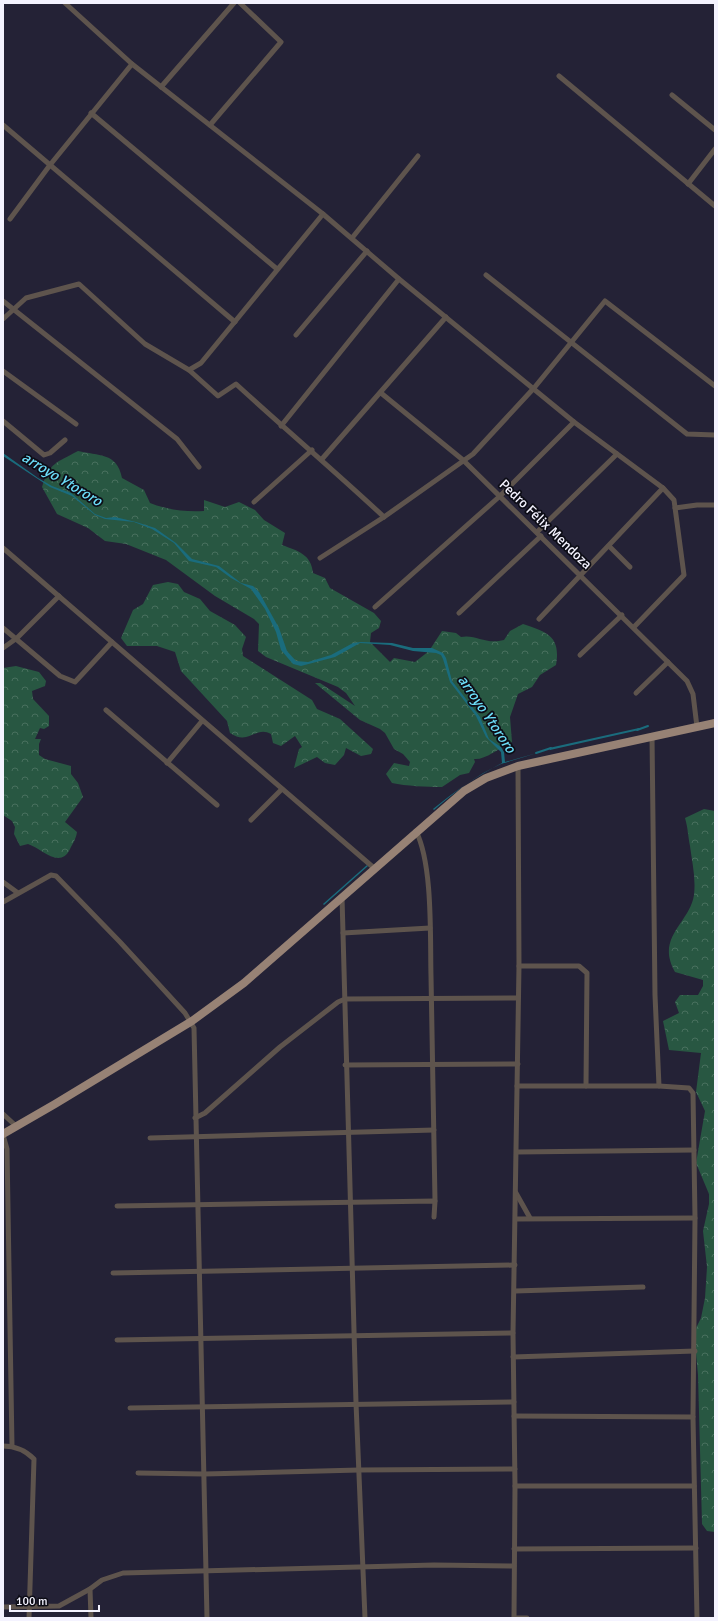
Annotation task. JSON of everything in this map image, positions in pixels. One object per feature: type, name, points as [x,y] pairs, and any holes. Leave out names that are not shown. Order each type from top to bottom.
[{"type":"main road","points":[[3,1134],[192,1022],[244,983],[464,791],[486,778],[518,766],[715,723]]},
{"type":"street","points":[[65,3],[132,64],[323,214],[399,279],[574,422],[664,488],[674,500],[684,575],[634,627]]},
{"type":"street","points":[[161,86],[234,3]]},
{"type":"street","points":[[210,126],[281,42],[240,3]]},
{"type":"street","points":[[10,219],[50,165],[132,64]]},
{"type":"street","points":[[559,76],[715,206]]},
{"type":"street","points":[[672,95],[715,130]]},
{"type":"street","points":[[91,113],[277,269]]},
{"type":"street","points":[[3,125],[235,322]]},
{"type":"street","points":[[688,184],[715,149]]},
{"type":"street","points":[[352,238],[418,156]]},
{"type":"street","points":[[189,370],[201,363],[323,214]]},
{"type":"street","points":[[296,335],[367,251]]},
{"type":"street","points":[[486,275],[687,434],[715,435]]},
{"type":"street","points":[[281,426],[399,279]]},
{"type":"street","points":[[3,319],[26,298],[79,284],[145,344],[189,370],[218,396],[236,384],[281,426],[312,450],[384,517]]},
{"type":"street","points":[[3,301],[177,439],[199,467]]},
{"type":"street","points":[[320,558],[384,517],[473,454],[534,388],[605,301],[715,386]]},
{"type":"street","points":[[322,459],[446,317]]},
{"type":"street","points":[[3,370],[76,424]]},
{"type":"street","name":"Pedro Félix Mendoza","points":[[381,393],[463,460],[622,615],[687,681],[693,694],[697,727]]},
{"type":"street","points":[[3,421],[44,455],[50,453],[65,440]]},
{"type":"street","points":[[375,607],[500,496],[574,422]]},
{"type":"street","points":[[254,502],[312,450]]},
{"type":"street","points":[[459,613],[617,454]]},
{"type":"street","points":[[539,618],[664,488]]},
{"type":"street","points":[[675,508],[697,505],[715,505]]},
{"type":"street","points":[[609,546],[630,567]]},
{"type":"street","points":[[3,548],[374,868]]},
{"type":"street","points":[[3,648],[16,638],[59,596]]},
{"type":"street","points":[[580,655],[622,615]]},
{"type":"street","points":[[3,628],[60,676],[75,682],[112,642]]},
{"type":"street","points":[[636,693],[668,662]]},
{"type":"street","points":[[106,710],[217,805]]},
{"type":"street","points":[[167,763],[202,720]]},
{"type":"street","points":[[652,736],[655,995],[658,1086]]},
{"type":"street","points":[[518,766],[519,966],[513,1357],[515,1469],[514,1618],[527,1618]]},
{"type":"street","points":[[251,820],[282,789]]},
{"type":"street","points":[[416,832],[422,842],[426,860],[430,928],[435,1201],[434,1217]]},
{"type":"street","points":[[3,902],[51,875],[56,876],[120,942],[192,1022],[194,1028],[198,1272],[207,1618]]},
{"type":"street","points":[[3,882],[18,893]]},
{"type":"street","points":[[342,896],[345,1065],[351,1202],[356,1403],[365,1618]]},
{"type":"street","points":[[343,933],[430,928]]},
{"type":"street","points":[[519,966],[579,966],[587,974],[586,1086]]},
{"type":"street","points":[[195,1118],[209,1109],[280,1046],[338,1002],[345,999],[518,998]]},
{"type":"street","points":[[345,1065],[518,1064]]},
{"type":"street","points":[[517,1086],[658,1086],[691,1090],[695,1218],[695,1351],[693,1417],[697,1618]]},
{"type":"street","points":[[3,1114],[16,1126]]},
{"type":"street","points":[[150,1138],[434,1130]]},
{"type":"street","points":[[3,1134],[7,1148],[12,1446]]},
{"type":"street","points":[[517,1152],[694,1150]]},
{"type":"street","points":[[516,1193],[530,1218]]},
{"type":"street","points":[[117,1206],[435,1201]]},
{"type":"street","points":[[516,1219],[695,1218]]},
{"type":"street","points":[[113,1273],[515,1265]]},
{"type":"street","points":[[515,1291],[643,1287]]},
{"type":"street","points":[[117,1340],[514,1333]]},
{"type":"street","points":[[513,1357],[695,1351]]},
{"type":"street","points":[[130,1408],[356,1403],[514,1402]]},
{"type":"street","points":[[514,1416],[693,1417]]},
{"type":"street","points":[[3,1446],[12,1446],[23,1450],[34,1459],[29,1618]]},
{"type":"street","points":[[138,1473],[204,1474],[359,1470],[515,1469]]},
{"type":"street","points":[[515,1486],[694,1486]]},
{"type":"street","points":[[514,1549],[696,1548]]},
{"type":"street","points":[[3,1607],[59,1606],[70,1602],[102,1580],[123,1573],[362,1567],[514,1566]]},
{"type":"street","points":[[90,1588],[91,1618]]},
{"type":"green space","points":[[78,451],[111,459],[116,464],[122,478],[144,490],[150,503],[177,510],[204,511],[204,500],[225,507],[239,502],[255,510],[264,520],[285,533],[282,545],[298,551],[307,557],[310,561],[313,573],[325,578],[330,588],[374,613],[381,621],[379,628],[371,633],[370,642],[390,662],[394,658],[415,662],[429,651],[442,631],[456,633],[461,637],[466,636],[497,641],[504,640],[510,631],[523,624],[545,633],[554,641],[557,655],[556,665],[540,675],[532,687],[518,694],[510,717],[512,742],[488,755],[479,759],[474,759],[475,762],[469,773],[460,775],[442,787],[392,783],[386,774],[394,763],[409,766],[410,762],[403,754],[394,749],[385,733],[380,729],[360,720],[315,683],[320,683],[355,706],[346,693],[338,687],[266,657],[258,651],[259,624],[254,619],[215,596],[166,560],[126,544],[105,541],[88,528],[57,514],[42,487],[48,473],[55,464]]},
{"type":"green space","points":[[168,582],[178,584],[184,592],[200,599],[210,611],[235,625],[246,637],[242,649],[243,656],[312,700],[317,709],[340,719],[373,749],[371,754],[361,756],[346,748],[344,755],[335,765],[325,763],[317,757],[294,768],[299,749],[302,747],[295,736],[281,746],[273,743],[271,734],[266,732],[261,732],[247,737],[237,736],[230,733],[227,721],[181,671],[175,652],[157,646],[127,646],[121,638],[133,610],[143,604],[153,585]]},
{"type":"green space","points":[[16,666],[39,672],[46,681],[45,686],[32,691],[33,699],[49,716],[49,726],[44,729],[40,728],[35,739],[41,739],[39,744],[39,755],[45,759],[71,766],[71,774],[78,783],[83,797],[65,822],[77,832],[70,849],[66,855],[61,858],[50,856],[28,844],[20,846],[14,834],[15,827],[12,821],[3,815],[3,668]]},
{"type":"green space","points":[[704,809],[715,811],[715,1532],[707,1531],[702,1524],[698,1375],[694,1332],[701,1318],[705,1298],[707,1267],[703,1231],[709,1204],[709,1194],[696,1163],[705,1111],[696,1092],[701,1053],[669,1050],[663,1021],[679,1013],[675,1002],[680,995],[698,995],[703,986],[703,980],[675,972],[670,960],[669,949],[671,940],[687,914],[694,895],[694,870],[685,818]]},
{"type":"water","points":[[3,453],[38,478],[52,486],[71,493],[95,514],[106,518],[115,517],[136,522],[155,528],[176,543],[192,559],[219,566],[241,583],[253,586],[259,592],[279,628],[287,651],[296,661],[308,662],[331,655],[353,643],[361,642],[392,643],[413,648],[432,648],[443,653],[446,658],[452,681],[480,717],[489,739],[501,747],[504,752],[505,762],[537,753],[501,764],[493,768],[502,763],[501,752],[486,737],[476,716],[450,682],[441,655],[436,653],[413,651],[390,645],[360,643],[335,657],[301,666],[293,664],[281,650],[276,632],[265,609],[251,589],[231,578],[216,567],[189,561],[174,543],[152,529],[134,522],[105,519],[95,515],[72,496],[50,487],[3,456]]},
{"type":"water","points":[[639,728],[639,730],[550,750],[549,748]]},
{"type":"water","points":[[466,784],[434,810],[433,809],[450,796]]},
{"type":"water","points":[[367,865],[368,866],[324,905],[323,904]]},
{"type":"waterway","name":"arroyo Ytororo","points":[[637,730],[648,726]]},
{"type":"waterway","name":"arroyo Ytororo","points":[[536,753],[551,748]]}]
